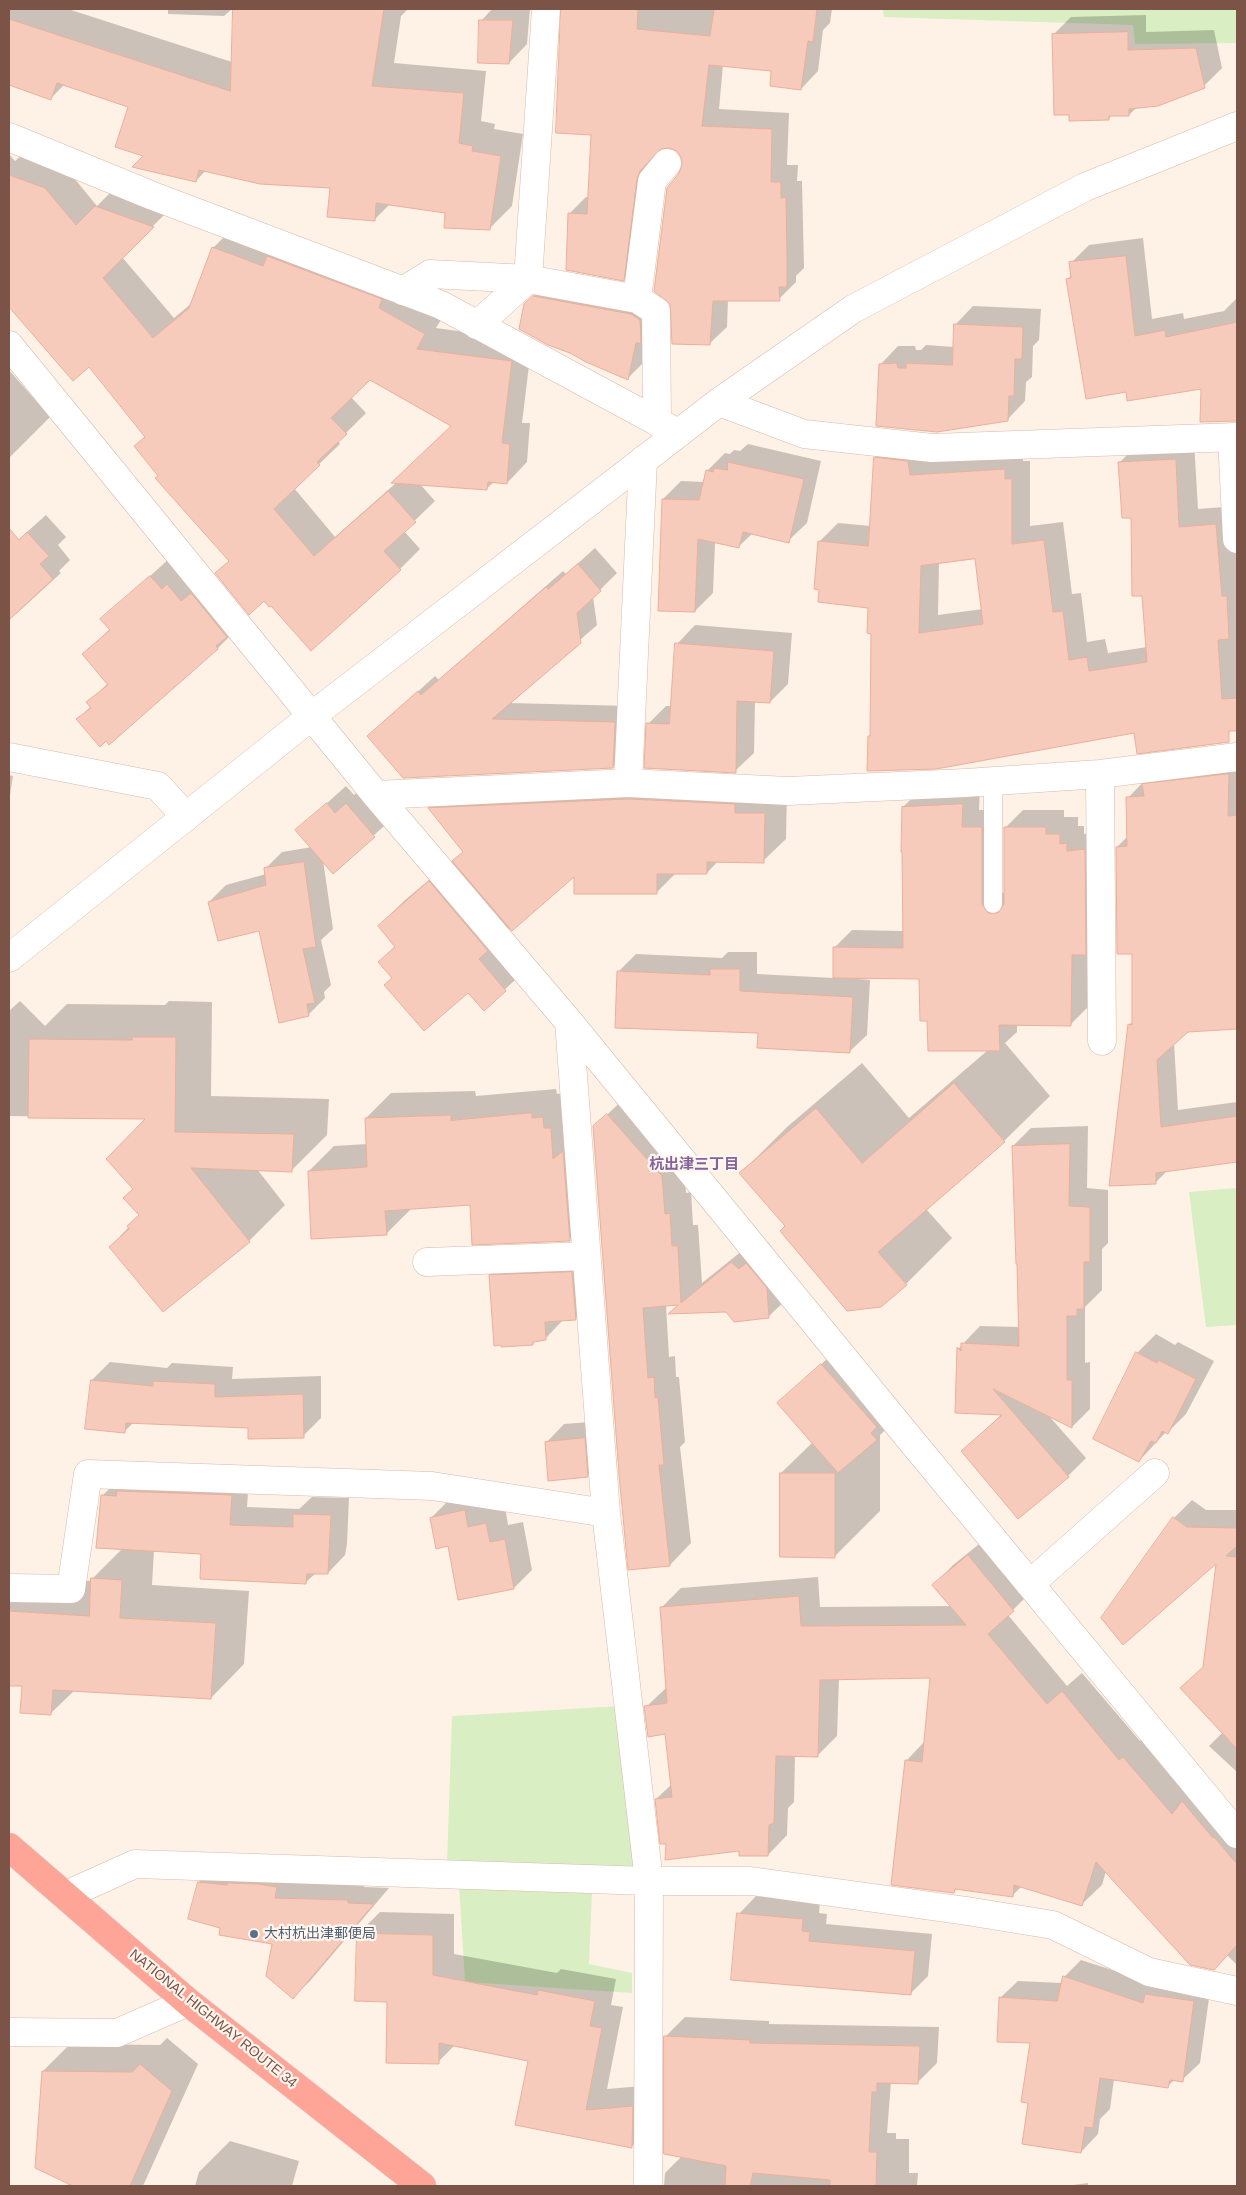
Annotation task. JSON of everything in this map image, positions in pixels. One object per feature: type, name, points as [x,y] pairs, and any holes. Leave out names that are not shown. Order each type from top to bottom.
[{"type":"highway","name":"NATIONAL HIGHWAY ROUTE 34","points":[[9,1847],[188,2002],[422,2186]]},
{"type":"street","points":[[477,325],[528,279],[546,9]]},
{"type":"street","points":[[9,958],[313,715],[643,460],[667,428],[719,402],[853,309],[960,252],[1084,187],[1237,126]]},
{"type":"street","points":[[9,137],[153,196],[441,305],[667,428]]},
{"type":"street","points":[[637,299],[652,181],[667,163]]},
{"type":"street","points":[[403,291],[430,274],[528,279],[637,299],[656,311],[667,428]]},
{"type":"street","points":[[9,344],[376,794],[569,1022],[1237,1834]]},
{"type":"street","points":[[719,402],[804,434],[932,448],[1235,437],[1237,539]]},
{"type":"street","points":[[628,783],[643,460]]},
{"type":"street","points":[[9,757],[158,786],[186,817]]},
{"type":"street","points":[[376,794],[628,783],[788,791],[993,782],[1100,774],[1237,758]]},
{"type":"street","points":[[1100,774],[1102,1041]]},
{"type":"street","points":[[569,1022],[606,1514],[648,1881],[648,2186]]},
{"type":"street","points":[[427,1262],[586,1256]]},
{"type":"street","points":[[9,1588],[71,1589],[88,1474],[432,1486],[606,1514]]},
{"type":"street","points":[[1030,1584],[1155,1474]]},
{"type":"street","points":[[66,1895],[135,1864],[648,1881],[750,1881],[967,1910],[1053,1925],[1149,1972],[1237,1991]]},
{"type":"street","points":[[9,2032],[117,2033],[188,2002]]},
{"type":"lane","points":[[993,782],[993,904]]},
{"type":"green space","points":[[883,9],[1237,9],[1237,43],[1135,44],[1133,25],[884,17]]},
{"type":"green space","points":[[1237,1188],[1237,1325],[1206,1327],[1189,1192]]},
{"type":"green space","points":[[621,1706],[638,1872],[447,1864],[452,1716]]},
{"type":"green space","points":[[459,1885],[592,1891],[589,1964],[632,1973],[632,1993],[465,1982]]},
{"type":"building","points":[[233,9],[384,9],[372,86],[464,93],[459,143],[473,146],[472,151],[501,156],[490,230],[444,228],[445,213],[376,203],[375,221],[327,217],[330,188],[260,184],[199,170],[196,182],[132,167],[143,156],[115,147],[128,107],[57,83],[51,100],[9,85],[9,19],[230,91]]},
{"type":"building","points":[[561,9],[638,9],[637,29],[710,36],[714,9],[817,9],[813,42],[808,41],[801,90],[770,86],[771,71],[709,65],[702,126],[772,129],[771,182],[781,182],[781,198],[786,197],[787,255],[787,287],[779,287],[780,301],[713,301],[710,345],[672,344],[670,304],[654,291],[667,188],[679,173],[682,165],[681,157],[677,151],[669,148],[661,149],[640,171],[637,179],[624,281],[566,270],[568,213],[587,214],[591,135],[556,133]]},
{"type":"building","points":[[479,20],[513,20],[509,64],[478,63]]},
{"type":"building","points":[[1128,32],[1128,50],[1196,48],[1205,88],[1158,106],[1129,109],[1129,116],[1109,116],[1109,120],[1069,121],[1069,115],[1054,115],[1052,34]]},
{"type":"building","points":[[9,175],[45,188],[76,225],[95,206],[154,227],[103,278],[153,338],[189,308],[212,247],[263,266],[267,256],[382,299],[379,308],[425,334],[417,349],[512,361],[502,443],[510,444],[507,484],[488,482],[487,490],[391,483],[451,426],[370,380],[331,418],[347,434],[317,462],[320,465],[274,509],[314,556],[388,491],[416,522],[384,551],[401,570],[311,651],[271,606],[269,607],[264,601],[249,615],[215,573],[229,561],[155,478],[158,476],[134,446],[145,437],[89,367],[73,381],[9,307]]},
{"type":"building","points":[[1126,256],[1135,336],[1165,330],[1166,337],[1237,322],[1237,421],[1200,422],[1201,389],[1127,401],[1126,392],[1086,399],[1066,279],[1071,278],[1069,262]]},
{"type":"building","points":[[533,296],[631,314],[640,320],[641,343],[636,343],[628,380],[548,345],[519,329],[524,304]]},
{"type":"building","points":[[954,324],[1023,327],[1022,359],[1015,359],[1014,396],[1009,396],[1008,421],[937,432],[876,426],[879,364],[897,363],[898,368],[906,368],[906,363],[952,365]]},
{"type":"building","points":[[874,457],[908,461],[910,475],[1005,469],[1005,479],[1012,479],[1012,544],[1044,540],[1053,612],[1063,611],[1069,660],[1087,657],[1089,671],[1147,662],[1142,596],[1132,596],[1131,518],[1122,518],[1118,462],[1176,459],[1179,527],[1216,524],[1222,596],[1227,596],[1229,639],[1218,640],[1222,699],[1237,698],[1237,731],[1229,731],[1229,742],[1137,754],[1134,733],[936,769],[867,771],[868,736],[870,736],[871,634],[867,633],[868,608],[818,602],[819,590],[814,589],[818,541],[868,546]],"holes":[[[975,559],[983,624],[919,633],[921,566]]]},
{"type":"building","points":[[728,462],[804,479],[789,543],[743,532],[739,548],[698,539],[695,612],[658,611],[662,499],[699,500],[706,470],[713,472],[714,468],[727,470]]},
{"type":"building","points":[[9,528],[19,540],[27,532],[49,556],[40,564],[53,579],[9,620]]},
{"type":"building","points":[[578,564],[601,591],[577,613],[581,643],[492,719],[615,722],[613,768],[403,778],[367,736],[418,691],[421,695],[546,587],[548,589]]},
{"type":"building","points":[[150,576],[162,589],[167,584],[181,601],[191,593],[227,637],[216,646],[218,649],[109,745],[106,741],[100,747],[76,719],[91,708],[86,702],[108,685],[82,654],[110,630],[100,619]]},
{"type":"building","points":[[675,643],[774,651],[770,703],[737,701],[736,773],[644,768],[646,723],[669,724]]},
{"type":"building","points":[[1229,774],[1228,816],[1237,815],[1237,1029],[1188,1032],[1157,1060],[1161,1127],[1237,1116],[1237,1162],[1156,1173],[1156,1184],[1109,1186],[1128,1024],[1132,1025],[1132,954],[1117,954],[1116,847],[1127,846],[1126,797],[1144,796],[1142,784]]},
{"type":"building","points":[[628,799],[735,804],[735,813],[765,813],[764,863],[707,862],[707,874],[657,874],[657,894],[574,894],[574,877],[512,931],[452,861],[463,852],[428,808]]},
{"type":"building","points":[[327,803],[335,813],[346,803],[375,837],[333,874],[295,830]]},
{"type":"building","points":[[963,804],[962,827],[982,827],[982,904],[988,913],[998,913],[1004,904],[1004,827],[1046,827],[1046,834],[1060,834],[1060,844],[1067,843],[1067,851],[1085,849],[1086,955],[1072,955],[1071,1026],[999,1025],[1000,1051],[928,1051],[927,1021],[920,1021],[919,979],[833,978],[833,947],[903,948],[902,807]]},
{"type":"building","points":[[304,862],[316,947],[303,949],[315,1003],[307,1004],[309,1016],[279,1023],[259,931],[218,941],[208,902],[266,885],[264,868]]},
{"type":"building","points":[[429,881],[488,951],[479,959],[506,991],[484,1011],[468,993],[424,1031],[384,985],[392,978],[378,962],[395,947],[378,926]]},
{"type":"building","points":[[710,969],[740,969],[740,991],[853,997],[850,1053],[757,1048],[758,1033],[615,1028],[617,971],[710,975]]},
{"type":"building","points":[[132,1037],[176,1037],[175,1132],[294,1134],[292,1172],[191,1168],[250,1242],[163,1312],[109,1247],[129,1229],[127,1226],[139,1215],[123,1198],[133,1189],[106,1159],[145,1119],[28,1118],[29,1039],[132,1040]]},
{"type":"building","points":[[954,1083],[1005,1142],[878,1252],[907,1285],[881,1307],[847,1311],[780,1231],[785,1226],[739,1173],[816,1108],[862,1163]]},
{"type":"building","points":[[532,1113],[532,1118],[543,1117],[544,1128],[551,1128],[553,1159],[563,1151],[570,1241],[472,1245],[470,1205],[385,1211],[387,1235],[311,1239],[308,1171],[367,1167],[365,1118],[451,1115],[451,1120]]},
{"type":"building","points":[[607,1114],[662,1176],[665,1214],[670,1213],[672,1246],[678,1246],[681,1303],[731,1262],[739,1269],[746,1263],[767,1288],[769,1318],[734,1322],[726,1312],[668,1314],[678,1305],[643,1308],[648,1378],[654,1377],[655,1398],[658,1397],[664,1465],[659,1465],[670,1566],[628,1570],[593,1126]]},
{"type":"building","points":[[1070,1144],[1069,1206],[1090,1207],[1090,1262],[1084,1262],[1084,1309],[1077,1309],[1077,1316],[1067,1316],[1067,1380],[1072,1380],[1072,1428],[993,1389],[1069,1477],[1018,1519],[961,1451],[1002,1415],[955,1413],[957,1347],[961,1351],[961,1343],[1019,1346],[1012,1146]]},
{"type":"building","points":[[572,1272],[576,1320],[545,1322],[546,1340],[533,1342],[533,1345],[494,1346],[489,1275]]},
{"type":"building","points":[[1136,1352],[1157,1363],[1158,1360],[1196,1379],[1168,1434],[1162,1431],[1156,1443],[1151,1441],[1139,1462],[1093,1439]]},
{"type":"building","points":[[821,1364],[877,1427],[871,1433],[877,1440],[838,1473],[777,1403]]},
{"type":"building","points":[[91,1380],[153,1386],[153,1381],[215,1384],[215,1397],[303,1394],[304,1438],[248,1439],[248,1428],[126,1423],[125,1433],[85,1429]]},
{"type":"building","points":[[585,1438],[588,1477],[548,1481],[545,1442]]},
{"type":"building","points":[[780,1473],[835,1473],[835,1558],[780,1557]]},
{"type":"building","points":[[117,1491],[232,1495],[230,1525],[293,1527],[293,1514],[331,1515],[328,1574],[307,1574],[306,1584],[200,1579],[201,1554],[96,1548],[101,1495],[116,1496]]},
{"type":"building","points":[[465,1510],[468,1527],[486,1523],[490,1542],[505,1539],[514,1589],[458,1600],[448,1546],[436,1549],[430,1518]]},
{"type":"building","points":[[1173,1517],[1187,1527],[1237,1528],[1237,1546],[1226,1556],[1237,1557],[1237,1749],[1180,1688],[1203,1667],[1216,1564],[1123,1645],[1101,1618]]},
{"type":"building","points":[[968,1555],[1014,1611],[988,1634],[1047,1704],[1062,1691],[1119,1760],[1123,1757],[1172,1814],[1182,1801],[1237,1864],[1237,1945],[1214,1970],[1190,1965],[1096,1862],[1082,1906],[1014,1885],[1013,1897],[955,1889],[954,1893],[891,1885],[905,1760],[922,1762],[930,1678],[820,1680],[818,1757],[776,1756],[774,1823],[769,1825],[768,1856],[739,1856],[739,1851],[665,1860],[666,1844],[660,1844],[655,1799],[672,1797],[665,1734],[648,1737],[644,1706],[667,1703],[660,1607],[799,1596],[801,1626],[966,1625],[932,1585]]},
{"type":"building","points":[[91,1578],[122,1580],[120,1618],[216,1623],[211,1699],[53,1690],[51,1715],[20,1713],[22,1686],[9,1686],[9,1611],[89,1616]]},
{"type":"building","points":[[198,1882],[227,1885],[228,1883],[258,1884],[277,1887],[275,1898],[348,1900],[348,1903],[374,1904],[293,1999],[266,1976],[272,1944],[219,1935],[220,1928],[188,1919]]},
{"type":"building","points":[[737,1913],[803,1919],[802,1931],[810,1932],[809,1941],[915,1951],[911,1995],[731,1980]]},
{"type":"building","points":[[357,1933],[433,1935],[433,1975],[537,1995],[538,1990],[595,2001],[590,2026],[602,2028],[586,2110],[633,2106],[632,2148],[515,2125],[528,2061],[439,2043],[439,2064],[386,2063],[387,2002],[355,2001]]},
{"type":"building","points":[[1063,1976],[1143,2003],[1145,1994],[1194,2001],[1183,2082],[1170,2080],[1168,2088],[1100,2078],[1093,2128],[1085,2127],[1081,2153],[1022,2144],[1028,2103],[1021,2102],[1030,2043],[997,2042],[999,1997],[1057,2001]]},
{"type":"building","points":[[664,2036],[750,2040],[750,2043],[920,2046],[918,2084],[877,2083],[877,2092],[872,2092],[869,2152],[877,2152],[876,2186],[830,2186],[830,2180],[753,2173],[750,2186],[725,2186],[726,2166],[664,2154]]},
{"type":"building","points":[[140,2064],[172,2091],[130,2186],[73,2186],[35,2168],[42,2071],[132,2072]]},
{"type":"place","name":"大村杭出津郵便局","points":[[254,1934]]},
{"type":"district","name":"杭出津三丁目","points":[[694,1165]]}]
